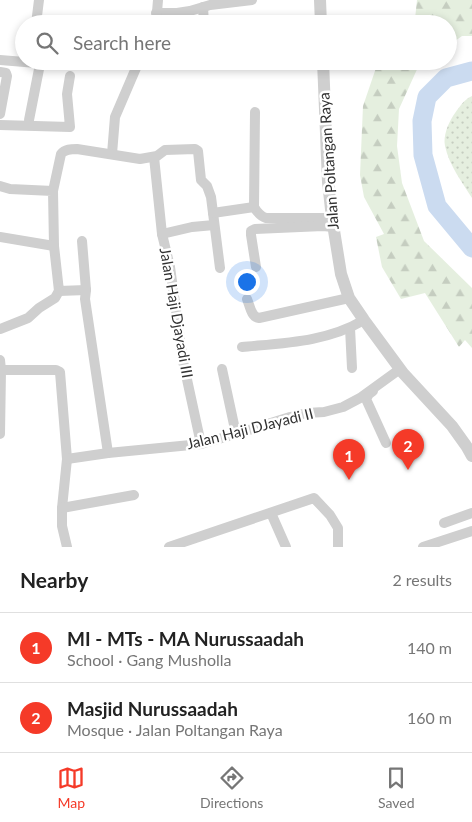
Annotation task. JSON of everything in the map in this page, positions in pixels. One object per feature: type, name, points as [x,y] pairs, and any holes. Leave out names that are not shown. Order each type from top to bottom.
[{"type":"street","points":[[37,15],[39,0]]},
{"type":"street","points":[[158,0],[156,13],[177,13],[210,5],[252,0]]},
{"type":"street","points":[[320,0],[321,15]]},
{"type":"street","points":[[203,7],[203,15]]},
{"type":"street","points":[[0,60],[15,61]]},
{"type":"street","points":[[29,120],[33,70]]},
{"type":"street","points":[[112,154],[115,117],[135,70]]},
{"type":"street","name":"Jalan Poltangan Raya","points":[[323,70],[328,182],[332,223],[341,274],[349,298],[401,371],[452,426],[472,456]]},
{"type":"street","points":[[0,72],[6,73],[7,76],[0,114]]},
{"type":"street","points":[[0,125],[70,127],[67,94],[70,76]]},
{"type":"street","points":[[255,112],[254,207],[258,214],[266,218],[332,223]]},
{"type":"street","points":[[0,329],[28,318],[55,298],[59,291],[54,246],[53,191],[61,154],[70,149],[77,148],[140,159],[154,157],[165,150],[196,149],[201,180],[207,186],[211,196],[220,268]]},
{"type":"street","points":[[154,157],[162,234]]},
{"type":"street","points":[[0,186],[10,190],[53,191]]},
{"type":"street","points":[[213,213],[254,207]]},
{"type":"street","points":[[256,267],[251,235],[251,231],[255,228],[323,226],[332,223]]},
{"type":"street","name":"Jalan Haji Djayadi III","points":[[202,444],[183,361],[170,267],[162,234],[192,227],[214,225]]},
{"type":"street","points":[[0,237],[54,246]]},
{"type":"street","points":[[82,240],[85,299],[108,453]]},
{"type":"street","points":[[59,291],[86,290]]},
{"type":"street","points":[[247,299],[253,315],[259,318],[349,298]]},
{"type":"street","points":[[242,347],[316,339],[350,328],[364,320]]},
{"type":"street","points":[[350,328],[352,368]]},
{"type":"street","points":[[0,434],[0,367],[60,372],[67,459],[62,526],[67,547]]},
{"type":"street","points":[[222,369],[236,434]]},
{"type":"street","points":[[386,443],[366,399],[369,394],[401,371]]},
{"type":"street","name":"Jalan Haji DJayadi II","points":[[67,459],[202,444],[290,417],[344,407],[401,371]]},
{"type":"street","points":[[62,508],[134,495]]},
{"type":"street","points":[[169,547],[314,498],[330,515],[338,528],[338,547]]},
{"type":"street","points":[[444,523],[472,513]]},
{"type":"street","points":[[271,514],[286,547]]},
{"type":"street","points":[[423,547],[472,531]]},
{"type":"green space","points":[[417,0],[472,0],[472,36],[462,36],[457,40],[457,15],[415,15]]},
{"type":"green space","points":[[375,70],[417,70],[399,109],[397,146],[402,183],[424,241],[472,288],[472,348],[465,340],[459,347],[425,293],[401,299],[382,267],[376,237],[384,234],[364,197],[360,175],[363,106]]},
{"type":"green space","points":[[472,96],[472,198],[453,167],[445,146],[445,138],[446,130],[453,116],[464,102]]},
{"type":"waterway","points":[[472,71],[446,78],[427,97],[422,121],[423,155],[437,206],[472,248]]},
{"type":"place","name":"Masjid Nurussaadah","points":[[408,470]]},
{"type":"place","name":"MI - MTs - MA Nurussaadah","points":[[349,480]]}]
